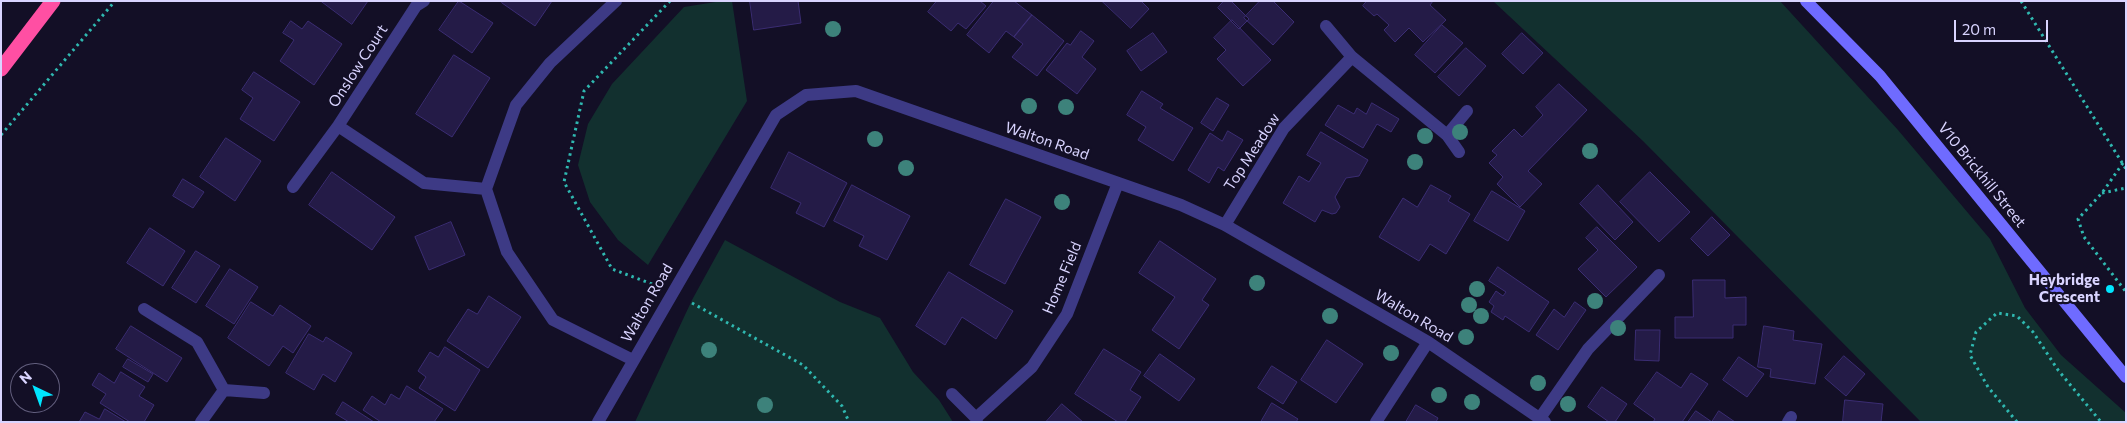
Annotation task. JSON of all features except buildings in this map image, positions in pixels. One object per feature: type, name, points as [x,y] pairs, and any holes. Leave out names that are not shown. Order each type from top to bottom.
[{"type":"highway","points":[[1,70],[53,1]]},
{"type":"street","name":"Onslow Court","points":[[293,187],[338,126],[416,6],[424,1]]},
{"type":"street","points":[[616,1],[550,63],[516,105],[486,189],[507,252],[553,320],[633,360]]},
{"type":"street","name":"V10 Brickhill Street","points":[[1806,1],[1880,76],[2126,377]]},
{"type":"street","points":[[1326,26],[1352,57],[1447,135],[1460,152]]},
{"type":"street","name":"Top Meadow","points":[[1225,225],[1284,128],[1352,57]]},
{"type":"street","name":"Walton Road","points":[[598,422],[776,115],[806,95],[856,91],[1181,205],[1225,225],[1428,342],[1542,420],[1588,349],[1659,275]]},
{"type":"street","points":[[1447,135],[1467,111]]},
{"type":"street","name":"Onslow Court","points":[[338,126],[424,183],[486,189]]},
{"type":"street","name":"Home Field","points":[[976,420],[1032,368],[1067,314],[1118,183]]},
{"type":"street","points":[[144,309],[197,342],[224,390]]},
{"type":"street","points":[[1376,422],[1428,342]]},
{"type":"street","points":[[224,390],[264,393]]},
{"type":"street","points":[[201,422],[224,390]]},
{"type":"street","points":[[952,394],[976,420]]},
{"type":"path","points":[[1,135],[114,1]]},
{"type":"path","points":[[670,1],[584,91],[564,182],[612,269],[672,292],[804,365],[842,406],[849,422]]},
{"type":"path","points":[[2021,1],[2126,168]]},
{"type":"path","points":[[2123,164],[2102,194],[2078,219],[2084,236],[2126,292]]},
{"type":"path","points":[[2102,194],[2126,188]]},
{"type":"path","points":[[2017,422],[1988,388],[1970,355],[1976,332],[1997,312],[2017,316],[2033,332],[2058,370],[2101,422]]},
{"type":"green space","points":[[732,1],[747,101],[648,265],[618,240],[590,202],[578,165],[588,124],[612,84],[684,7]]},
{"type":"green space","points":[[1493,1],[1780,1],[1898,130],[1990,239],[2025,308],[2061,355],[2126,413],[2126,422],[1921,422],[1643,141]]},
{"type":"green space","points":[[725,240],[840,302],[880,318],[913,372],[939,400],[953,422],[635,422],[692,300]]},
{"type":"place","name":"Heybridge Crescent","points":[[2110,289]]}]
